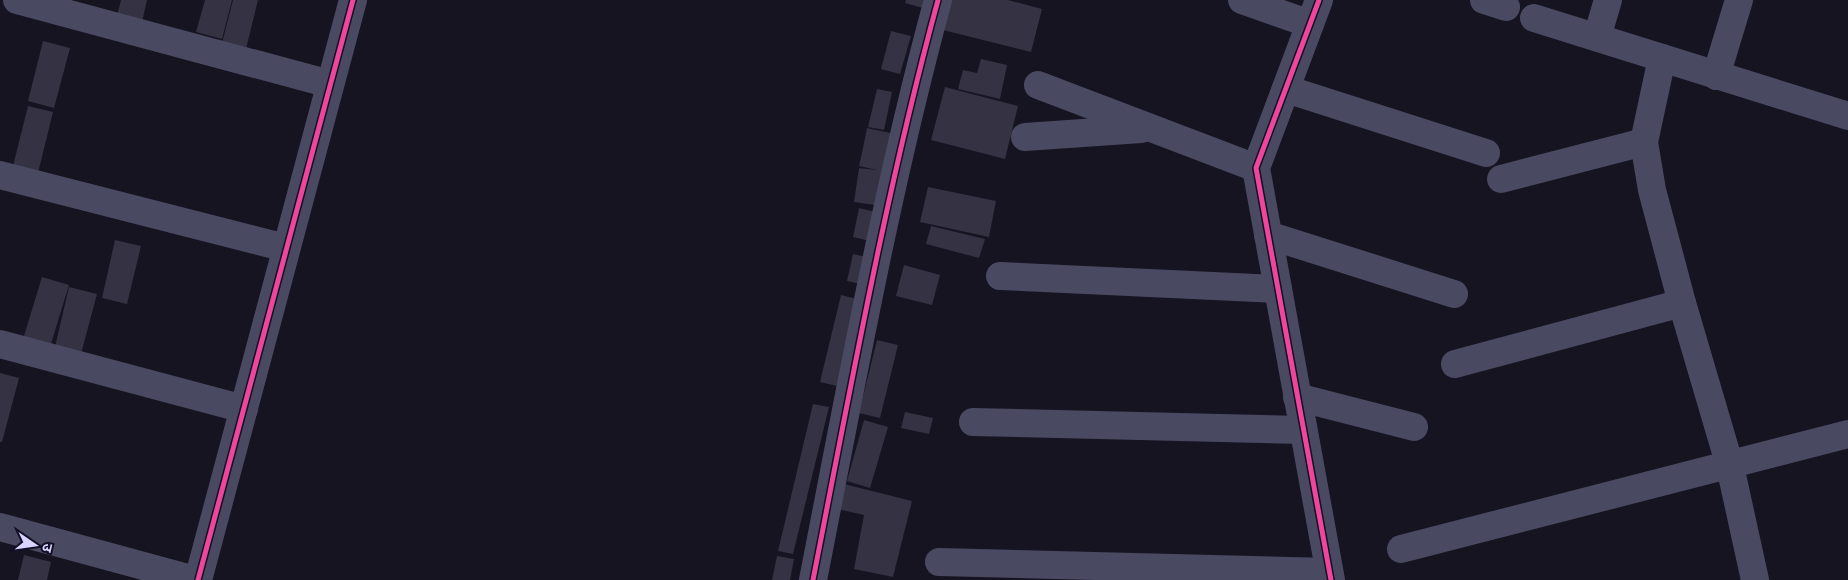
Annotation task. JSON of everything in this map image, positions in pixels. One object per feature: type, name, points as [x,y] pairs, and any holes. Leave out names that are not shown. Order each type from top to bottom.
[{"type":"street","points":[[17,0],[330,84]]},
{"type":"street","points":[[0,527],[197,580],[353,0]]},
{"type":"street","points":[[813,580],[869,296],[908,112],[938,0]]},
{"type":"street","points":[[938,562],[1330,576],[1256,168],[1315,12],[1242,0]]},
{"type":"street","points":[[1597,37],[1608,0]]},
{"type":"street","points":[[1716,76],[1739,0]]},
{"type":"street","points":[[1534,18],[1848,116]]},
{"type":"street","points":[[1662,58],[1644,142],[1652,190],[1682,303],[1730,466],[1755,580]]},
{"type":"street","points":[[1038,85],[1256,168]]},
{"type":"street","points":[[1286,89],[1486,153]]},
{"type":"street","points":[[1025,137],[1150,128]]},
{"type":"street","points":[[1501,179],[1644,142]]},
{"type":"street","points":[[0,175],[286,248]]},
{"type":"street","points":[[1268,235],[1454,294]]},
{"type":"street","points":[[1000,276],[1278,289]]},
{"type":"street","points":[[1455,364],[1682,303]]},
{"type":"street","points":[[0,344],[244,409]]},
{"type":"street","points":[[1298,397],[1414,427]]},
{"type":"street","points":[[973,422],[1303,430]]},
{"type":"street","points":[[1401,549],[1730,466],[1848,434]]},
{"type":"building","points":[[121,0],[147,0],[142,22],[117,16]]},
{"type":"building","points":[[205,0],[232,0],[222,39],[196,32]]},
{"type":"building","points":[[233,0],[258,0],[246,49],[222,43]]},
{"type":"building","points":[[906,0],[925,0],[923,8],[905,3]]},
{"type":"building","points":[[951,0],[1008,0],[1042,9],[1031,52],[943,30]]},
{"type":"building","points":[[891,31],[911,36],[900,74],[881,69]]},
{"type":"building","points":[[43,41],[70,48],[54,108],[28,101]]},
{"type":"building","points":[[981,59],[1007,65],[1000,99],[958,89],[963,70],[977,73]]},
{"type":"building","points":[[945,87],[1018,106],[1005,159],[931,140]]},
{"type":"building","points":[[877,89],[892,92],[884,130],[868,127]]},
{"type":"building","points":[[28,106],[53,112],[37,177],[12,170]]},
{"type":"building","points":[[867,128],[900,135],[882,206],[854,202],[859,168],[877,170],[859,166]]},
{"type":"building","points":[[928,187],[996,201],[989,237],[920,222]]},
{"type":"building","points":[[859,208],[880,213],[874,242],[853,237]]},
{"type":"building","points":[[931,226],[985,239],[979,258],[926,244]]},
{"type":"building","points":[[115,240],[141,246],[127,304],[102,298]]},
{"type":"building","points":[[853,254],[871,258],[865,285],[847,281]]},
{"type":"building","points":[[904,265],[940,275],[932,305],[896,296]]},
{"type":"building","points":[[42,277],[69,285],[50,347],[23,339]]},
{"type":"building","points":[[69,287],[97,294],[81,354],[55,347]]},
{"type":"building","points":[[841,295],[857,299],[837,386],[820,382]]},
{"type":"building","points":[[877,340],[898,345],[880,418],[859,413]]},
{"type":"building","points":[[0,373],[19,378],[2,442],[0,442]]},
{"type":"building","points":[[813,404],[829,407],[793,554],[778,551]]},
{"type":"building","points":[[905,412],[933,418],[929,434],[901,428]]},
{"type":"building","points":[[864,420],[888,427],[870,488],[847,481]]},
{"type":"building","points":[[840,483],[912,501],[893,577],[854,569],[864,515],[833,508]]},
{"type":"building","points":[[24,555],[51,562],[47,580],[18,580]]},
{"type":"building","points":[[777,556],[794,559],[790,580],[772,580]]},
{"type":"cycle path","points":[[198,580],[353,0]]},
{"type":"cycle path","points":[[813,580],[886,216],[919,72],[938,0]]},
{"type":"cycle path","points":[[1319,0],[1256,168],[1331,580]]}]
